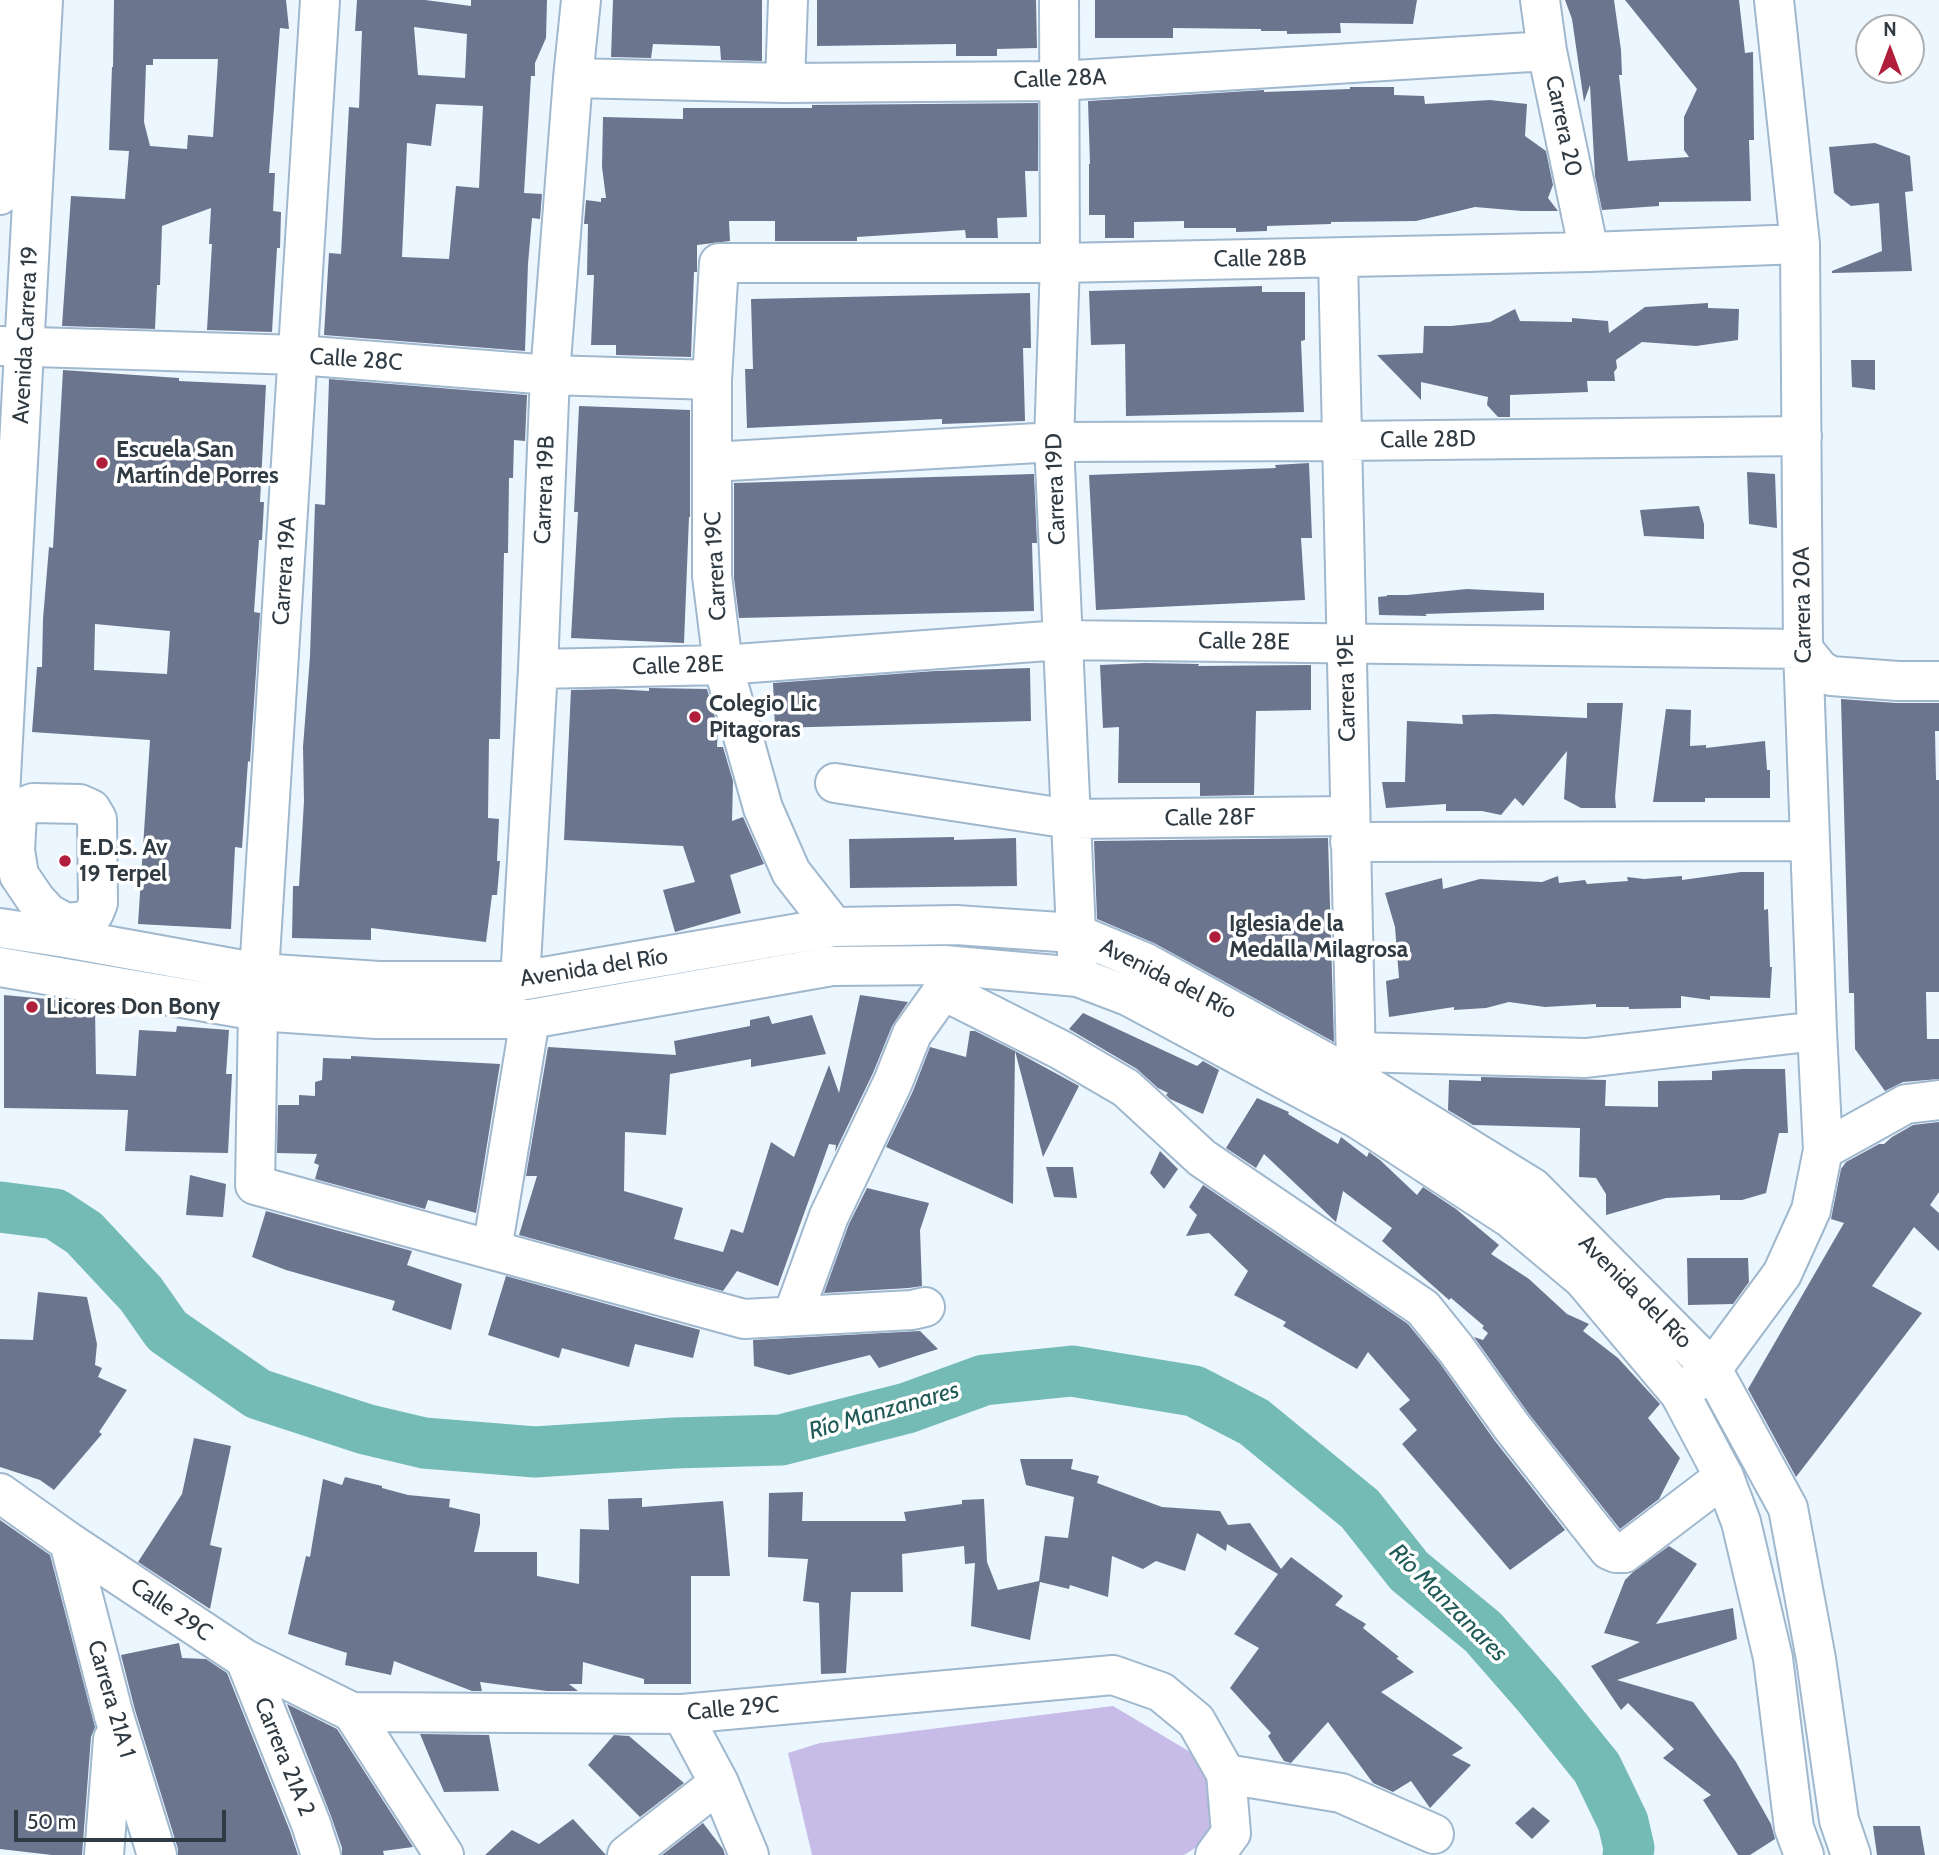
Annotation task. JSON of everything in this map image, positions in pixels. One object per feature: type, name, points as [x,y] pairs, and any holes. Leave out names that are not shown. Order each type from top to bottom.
[{"type":"street","name":"Avenida Carrera 19","points":[[0,795],[13,347],[43,0]]},
{"type":"street","name":"Carrera 19A","points":[[259,974],[320,0]]},
{"type":"street","name":"Carrera 19B","points":[[520,981],[538,669],[550,375],[573,78],[582,0]]},
{"type":"street","points":[[785,83],[788,0]]},
{"type":"street","name":"Carrera 19D","points":[[1059,0],[1060,263],[1054,442],[1078,977]]},
{"type":"street","name":"Carrera 20","points":[[1539,0],[1589,252]]},
{"type":"street","name":"Carrera 20A","points":[[1680,1394],[1712,1369],[1782,1274],[1811,1210],[1823,1150],[1816,1031],[1803,649],[1800,244],[1774,0]]},
{"type":"street","points":[[0,195],[7,16]]},
{"type":"street","name":"Calle 28A","points":[[573,78],[785,83],[1059,80],[1547,51]]},
{"type":"street","name":"Calle 28B","points":[[719,263],[1060,263],[1589,252],[1800,244]]},
{"type":"street","name":"Carrera 19E","points":[[1338,258],[1358,1119]]},
{"type":"street","name":"Carrera 19C","points":[[719,263],[712,380],[712,576],[723,665],[763,808],[791,872],[834,927]]},
{"type":"street","name":"Calle 28C","points":[[13,347],[299,355],[550,375],[712,380]]},
{"type":"street","name":"Calle 28D","points":[[712,462],[1054,442],[1802,436]]},
{"type":"street","name":"Calle 28E","points":[[538,669],[723,665],[1062,640],[1803,649]]},
{"type":"street","points":[[1803,649],[1820,670],[1831,676],[1939,681]]},
{"type":"street","name":"Calle 28F","points":[[835,783],[1070,819],[1810,841]]},
{"type":"street","points":[[33,803],[80,804],[91,808],[97,819],[98,903],[94,913],[86,921],[66,931],[36,900],[19,875],[7,850],[17,814],[23,807],[33,803]]},
{"type":"street","name":"Avenida del Río","points":[[0,928],[66,931],[259,974],[379,981],[520,981],[834,927],[956,925],[1074,933],[1144,962],[1356,1065],[1533,1188],[1712,1369],[1788,1508],[1816,1659],[1839,1820],[1851,1855]]},
{"type":"street","name":"Avenida del Río","points":[[0,967],[258,1011],[376,1019],[530,1019],[832,965],[951,978],[1078,977],[1128,996],[1358,1119],[1510,1218],[1583,1279],[1680,1394],[1724,1477],[1741,1522],[1773,1658],[1794,1828],[1804,1855]]},
{"type":"street","points":[[793,1315],[829,1216],[893,1082],[912,1034],[951,978],[1061,1050],[1126,1088],[1202,1158],[1423,1308],[1609,1550],[1624,1553],[1724,1477]]},
{"type":"street","points":[[258,1011],[255,1185],[744,1319],[912,1310],[925,1307]]},
{"type":"street","points":[[492,1250],[530,1019]]},
{"type":"street","points":[[1356,1065],[1586,1059],[1816,1031]]},
{"type":"street","points":[[1823,1150],[1906,1104],[1939,1100]]},
{"type":"street","name":"Calle 29C","points":[[0,1493],[246,1659],[352,1712],[682,1714],[1113,1675],[1161,1692],[1196,1721],[1226,1774]]},
{"type":"street","name":"Carrera 21A 1","points":[[69,1542],[114,1716],[157,1855]]},
{"type":"street","name":"Carrera 21A 2","points":[[246,1659],[321,1855]]},
{"type":"street","points":[[352,1712],[444,1855]]},
{"type":"street","points":[[682,1714],[719,1783],[749,1855]]},
{"type":"street","points":[[104,1855],[114,1716]]},
{"type":"street","points":[[1216,1855],[1231,1833],[1226,1774],[1342,1793],[1434,1834]]},
{"type":"street","points":[[627,1855],[719,1783]]},
{"type":"shaded area","points":[[1113,1706],[1207,1762],[1217,1834],[1184,1855],[812,1855],[788,1753],[820,1743]]},
{"type":"building","points":[[114,0],[286,0],[289,29],[280,28],[269,173],[275,173],[273,211],[281,212],[272,332],[207,330],[212,244],[209,244],[211,208],[162,226],[155,329],[62,326],[71,196],[125,199],[129,151],[109,150]],"holes":[[[153,59],[218,59],[213,137],[188,135],[187,149],[150,146],[144,122],[146,65],[153,65]]]},
{"type":"building","points":[[357,0],[425,0],[471,6],[471,0],[547,0],[546,38],[535,63],[535,76],[531,76],[524,193],[542,194],[540,219],[532,218],[525,351],[324,335],[329,253],[341,254],[349,107],[359,108],[362,31],[355,31]],"holes":[[[414,27],[467,34],[465,78],[418,75]],[[436,104],[483,106],[479,188],[456,186],[449,259],[402,257],[407,143],[431,146]]]},
{"type":"building","points":[[613,0],[762,0],[762,61],[721,60],[720,46],[653,44],[651,58],[611,57]]},
{"type":"building","points":[[817,0],[1036,0],[1037,48],[997,49],[997,56],[956,56],[956,44],[817,46]]},
{"type":"building","points":[[1095,0],[1417,0],[1413,24],[1340,23],[1341,33],[1287,34],[1287,31],[1261,29],[1173,28],[1173,38],[1095,38]]},
{"type":"building","points":[[1565,0],[1614,0],[1621,50],[1622,75],[1619,75],[1628,161],[1689,157],[1684,150],[1684,117],[1697,89],[1625,0],[1739,0],[1745,53],[1753,52],[1754,140],[1749,140],[1751,201],[1659,202],[1659,206],[1602,210],[1595,176],[1590,85],[1584,102],[1572,19]]},
{"type":"building","points":[[1394,87],[1394,95],[1424,96],[1425,104],[1490,100],[1527,104],[1525,136],[1546,151],[1553,185],[1548,198],[1558,211],[1475,207],[1416,221],[1331,222],[1267,226],[1267,231],[1236,232],[1236,228],[1184,228],[1184,221],[1134,222],[1134,238],[1105,238],[1105,215],[1089,215],[1088,101]]},
{"type":"building","points":[[1038,103],[1038,171],[1025,171],[1027,217],[997,218],[998,238],[966,238],[965,230],[857,237],[857,241],[775,241],[775,221],[729,221],[730,241],[697,245],[691,357],[616,355],[616,345],[591,345],[594,275],[587,275],[588,224],[584,224],[586,200],[601,202],[601,198],[606,198],[602,167],[603,117],[683,119],[683,108]]},
{"type":"building","points":[[1875,143],[1910,156],[1913,191],[1905,192],[1912,271],[1832,273],[1882,251],[1879,203],[1851,206],[1834,193],[1829,147]]},
{"type":"building","points":[[1262,286],[1262,292],[1305,292],[1305,340],[1301,341],[1304,412],[1126,416],[1125,344],[1091,345],[1089,291]]},
{"type":"building","points":[[1030,293],[1031,348],[1023,348],[1025,421],[942,424],[942,419],[747,428],[745,369],[753,369],[751,299]]},
{"type":"building","points":[[1708,303],[1708,308],[1739,309],[1738,340],[1696,346],[1642,342],[1616,360],[1615,381],[1587,381],[1588,392],[1510,395],[1510,417],[1498,417],[1487,405],[1488,397],[1421,382],[1421,400],[1377,355],[1423,353],[1424,326],[1490,322],[1515,309],[1520,321],[1572,322],[1572,318],[1608,321],[1609,333],[1645,307]]},
{"type":"building","points":[[1851,360],[1875,360],[1875,390],[1852,387]]},
{"type":"building","points":[[63,370],[179,378],[179,381],[266,385],[260,502],[264,502],[262,540],[259,540],[254,612],[260,613],[250,762],[248,761],[242,848],[235,847],[231,929],[138,924],[150,740],[32,732],[37,667],[42,667],[49,547],[53,548]],"holes":[[[95,624],[170,631],[167,674],[94,670]]]},
{"type":"building","points":[[329,379],[527,395],[525,441],[514,440],[513,478],[509,478],[508,553],[504,553],[500,739],[489,739],[488,818],[499,819],[497,861],[500,861],[497,895],[492,895],[486,942],[371,928],[371,940],[292,938],[293,886],[299,886],[304,801],[303,747],[310,656],[315,504],[325,505]]},
{"type":"building","points":[[579,406],[690,410],[690,517],[684,643],[571,638],[578,512],[574,512]]},
{"type":"building","points":[[1309,463],[1312,538],[1301,538],[1305,600],[1096,610],[1089,475],[1276,468],[1275,465]]},
{"type":"building","points":[[1747,472],[1775,474],[1777,528],[1749,524]]},
{"type":"building","points":[[1034,474],[1037,543],[1032,543],[1034,611],[739,618],[734,578],[734,483]]},
{"type":"building","points":[[1699,506],[1704,524],[1704,539],[1644,536],[1640,510]]},
{"type":"building","points":[[1467,589],[1544,593],[1544,610],[1425,614],[1427,616],[1379,615],[1378,597]]},
{"type":"building","points":[[1199,664],[1198,666],[1311,665],[1311,710],[1256,711],[1254,795],[1200,796],[1200,783],[1118,783],[1119,727],[1103,728],[1100,665]]},
{"type":"building","points":[[1030,668],[1031,721],[775,728],[773,683],[935,671]]},
{"type":"building","points":[[649,688],[707,689],[718,728],[717,747],[723,747],[733,781],[732,821],[743,817],[764,864],[730,875],[741,913],[675,932],[663,890],[695,882],[683,846],[564,840],[571,690],[649,691]]},
{"type":"building","points":[[1841,699],[1939,703],[1939,731],[1935,731],[1936,780],[1939,780],[1939,992],[1926,992],[1927,1039],[1939,1039],[1939,1079],[1903,1082],[1885,1091],[1855,1049],[1854,993],[1849,993]]},
{"type":"building","points":[[1587,703],[1623,703],[1616,808],[1581,808],[1564,799],[1567,751],[1523,806],[1515,798],[1501,815],[1482,811],[1446,811],[1446,804],[1386,808],[1382,782],[1405,782],[1407,721],[1463,724],[1462,715],[1494,714],[1587,718]]},
{"type":"building","points":[[1666,709],[1691,710],[1690,746],[1706,745],[1706,748],[1765,741],[1767,770],[1770,770],[1770,798],[1705,798],[1705,802],[1653,802]]},
{"type":"building","points":[[954,837],[954,840],[1016,838],[1017,886],[850,888],[849,839]]},
{"type":"building","name":"Iglesia de la Medalla Milagrosa","points":[[1328,838],[1334,1042],[1154,943],[1097,919],[1094,841]]},
{"type":"building","points":[[1741,872],[1764,872],[1764,910],[1768,909],[1772,967],[1770,998],[1710,996],[1710,1000],[1681,996],[1681,1008],[1629,1009],[1596,1007],[1596,1004],[1545,1007],[1509,1002],[1486,1008],[1454,1010],[1454,1007],[1389,1017],[1386,981],[1399,978],[1395,927],[1385,893],[1442,878],[1443,889],[1480,879],[1542,882],[1558,876],[1559,883],[1585,880],[1587,884],[1628,881],[1627,877],[1644,879],[1682,876],[1682,880]]},
{"type":"building","points":[[4,995],[95,1005],[96,1074],[136,1076],[139,1030],[176,1032],[177,1026],[229,1030],[226,1074],[232,1074],[228,1153],[125,1151],[128,1110],[4,1108]]},
{"type":"building","points":[[860,995],[908,1002],[892,1026],[835,1152],[836,1145],[829,1144],[778,1286],[737,1271],[723,1291],[519,1235],[537,1176],[526,1176],[548,1047],[676,1055],[674,1041],[750,1026],[750,1020],[769,1016],[772,1024],[812,1015],[826,1054],[751,1067],[751,1059],[670,1074],[666,1135],[625,1132],[624,1191],[683,1208],[674,1239],[723,1252],[731,1229],[743,1233],[771,1142],[794,1157],[829,1065],[839,1093]]},
{"type":"building","points":[[1083,1013],[1197,1066],[1203,1061],[1219,1070],[1203,1114],[1170,1099],[1166,1095],[1168,1093],[1158,1088],[1137,1069],[1069,1029]]},
{"type":"building","points":[[970,1031],[1015,1051],[1013,1204],[886,1147],[913,1091],[930,1047],[966,1057]]},
{"type":"building","points":[[1015,1051],[1079,1086],[1043,1157]]},
{"type":"building","points":[[351,1056],[500,1064],[476,1213],[428,1200],[425,1209],[315,1179],[319,1165],[314,1163],[317,1154],[277,1153],[278,1105],[299,1105],[299,1095],[315,1096],[315,1082],[322,1080],[323,1058],[351,1059]]},
{"type":"building","points":[[1785,1069],[1788,1133],[1779,1133],[1766,1193],[1742,1200],[1720,1200],[1720,1195],[1666,1198],[1606,1215],[1606,1194],[1596,1178],[1579,1177],[1580,1128],[1473,1125],[1448,1110],[1449,1080],[1481,1081],[1481,1077],[1606,1080],[1605,1106],[1658,1107],[1658,1081],[1712,1080],[1712,1071]]},
{"type":"building","points":[[1257,1098],[1289,1112],[1288,1114],[1338,1144],[1341,1137],[1367,1157],[1369,1152],[1417,1195],[1423,1187],[1456,1209],[1499,1245],[1491,1254],[1529,1279],[1567,1314],[1589,1324],[1583,1331],[1618,1358],[1660,1404],[1648,1418],[1680,1458],[1659,1499],[1620,1529],[1529,1414],[1474,1337],[1483,1340],[1488,1333],[1482,1328],[1484,1326],[1451,1298],[1449,1300],[1382,1241],[1392,1228],[1343,1191],[1336,1222],[1264,1154],[1256,1168],[1226,1148]]},
{"type":"building","points":[[1939,1122],[1939,1192],[1930,1205],[1939,1213],[1939,1251],[1914,1227],[1872,1286],[1922,1313],[1796,1477],[1748,1389],[1844,1223],[1831,1219],[1841,1169],[1846,1162],[1879,1144],[1884,1144],[1913,1125]]},
{"type":"building","points":[[1160,1151],[1178,1169],[1164,1189],[1150,1173]]},
{"type":"building","points":[[1046,1167],[1073,1167],[1077,1198],[1054,1197]]},
{"type":"building","points":[[190,1175],[226,1184],[223,1217],[186,1215]]},
{"type":"building","points":[[1203,1185],[1408,1324],[1565,1530],[1510,1570],[1402,1444],[1417,1430],[1399,1409],[1410,1400],[1368,1352],[1357,1369],[1283,1326],[1286,1322],[1234,1295],[1248,1271],[1209,1233],[1186,1236],[1197,1215],[1189,1207]]},
{"type":"building","points":[[867,1188],[929,1203],[920,1230],[922,1286],[824,1293],[849,1224]]},
{"type":"building","points":[[266,1211],[412,1251],[407,1265],[462,1284],[451,1330],[392,1310],[395,1301],[286,1270],[252,1257]]},
{"type":"building","points":[[1687,1258],[1748,1258],[1749,1282],[1733,1304],[1688,1305]]},
{"type":"building","points":[[506,1276],[700,1330],[693,1358],[635,1344],[629,1367],[562,1348],[559,1358],[488,1335]]},
{"type":"building","points":[[38,1292],[87,1297],[97,1344],[95,1365],[102,1368],[98,1377],[127,1390],[99,1432],[102,1434],[54,1490],[40,1480],[0,1467],[0,1339],[33,1340]]},
{"type":"building","points":[[920,1331],[938,1349],[879,1368],[870,1355],[789,1375],[754,1366],[753,1340]]},
{"type":"building","points":[[194,1438],[231,1446],[210,1545],[222,1548],[210,1609],[138,1562],[182,1494]]},
{"type":"building","points":[[1020,1459],[1073,1459],[1071,1469],[1099,1476],[1097,1483],[1162,1507],[1220,1511],[1228,1525],[1250,1523],[1281,1569],[1291,1557],[1343,1596],[1335,1605],[1366,1624],[1363,1628],[1414,1672],[1381,1692],[1463,1748],[1452,1755],[1471,1765],[1430,1808],[1411,1781],[1393,1792],[1373,1783],[1328,1722],[1291,1763],[1284,1761],[1268,1736],[1271,1733],[1230,1688],[1259,1648],[1234,1634],[1278,1574],[1227,1544],[1226,1551],[1197,1533],[1185,1571],[1156,1561],[1143,1569],[1112,1556],[1108,1597],[1070,1585],[1069,1589],[1040,1582],[1030,1640],[971,1626],[975,1563],[965,1564],[964,1546],[902,1554],[903,1592],[851,1592],[846,1673],[821,1674],[819,1603],[803,1601],[808,1559],[768,1557],[769,1493],[803,1492],[802,1521],[906,1521],[904,1512],[962,1504],[962,1500],[984,1499],[987,1562],[998,1590],[1039,1581],[1045,1536],[1068,1538],[1074,1497],[1026,1485]]},
{"type":"building","points":[[345,1477],[408,1495],[450,1499],[449,1507],[480,1514],[474,1552],[537,1552],[537,1576],[579,1584],[580,1529],[609,1530],[608,1499],[642,1498],[642,1507],[723,1501],[730,1576],[691,1576],[691,1684],[644,1684],[644,1679],[583,1662],[582,1684],[569,1684],[578,1691],[547,1691],[480,1682],[482,1691],[472,1691],[394,1661],[391,1675],[345,1665],[347,1653],[288,1634],[306,1556],[310,1557],[323,1479],[342,1485]]},
{"type":"building","points":[[0,1520],[50,1555],[95,1727],[91,1737],[82,1855],[52,1855],[0,1849]]},
{"type":"building","points":[[1669,1546],[1697,1564],[1656,1624],[1733,1608],[1737,1639],[1617,1680],[1693,1702],[1736,1762],[1771,1824],[1775,1839],[1750,1855],[1738,1855],[1703,1800],[1711,1795],[1663,1758],[1674,1749],[1628,1703],[1621,1710],[1591,1666],[1640,1642],[1604,1633],[1625,1580]]},
{"type":"building","points":[[179,1643],[182,1658],[206,1659],[227,1673],[298,1855],[178,1855],[121,1655]]},
{"type":"building","points":[[287,1704],[337,1729],[413,1847],[383,1851],[384,1855],[342,1855],[331,1816]]},
{"type":"building","points":[[420,1734],[489,1735],[499,1791],[444,1792]]},
{"type":"building","points":[[614,1735],[629,1736],[684,1783],[640,1817],[588,1765]]},
{"type":"building","points":[[1533,1807],[1550,1821],[1532,1839],[1515,1823]]},
{"type":"building","points":[[573,1819],[606,1855],[485,1855],[512,1830],[539,1844]]},
{"type":"building","points":[[703,1823],[725,1855],[662,1855]]},
{"type":"building","points":[[1873,1826],[1920,1826],[1925,1855],[1877,1855]]},
{"type":"waterway","name":"Río Manzanares","points":[[0,1207],[55,1214],[84,1233],[141,1294],[167,1331],[258,1394],[365,1429],[424,1443],[535,1452],[674,1443],[781,1440],[907,1408],[984,1380],[1072,1371],[1194,1391],[1254,1422],[1360,1509],[1409,1571],[1483,1632],[1597,1768],[1623,1822],[1628,1855]]},
{"type":"place","name":"Escuela San Martín de Porres","points":[[102,463]]},
{"type":"place","name":"Colegio Lic Pitagoras","points":[[695,717]]},
{"type":"place","name":"E.D.S. Av 19 Terpel","points":[[65,861]]},
{"type":"place","name":"Iglesia de la Medalla Milagrosa","points":[[1215,937]]},
{"type":"place","name":"Licores Don Bony","points":[[32,1007]]}]
